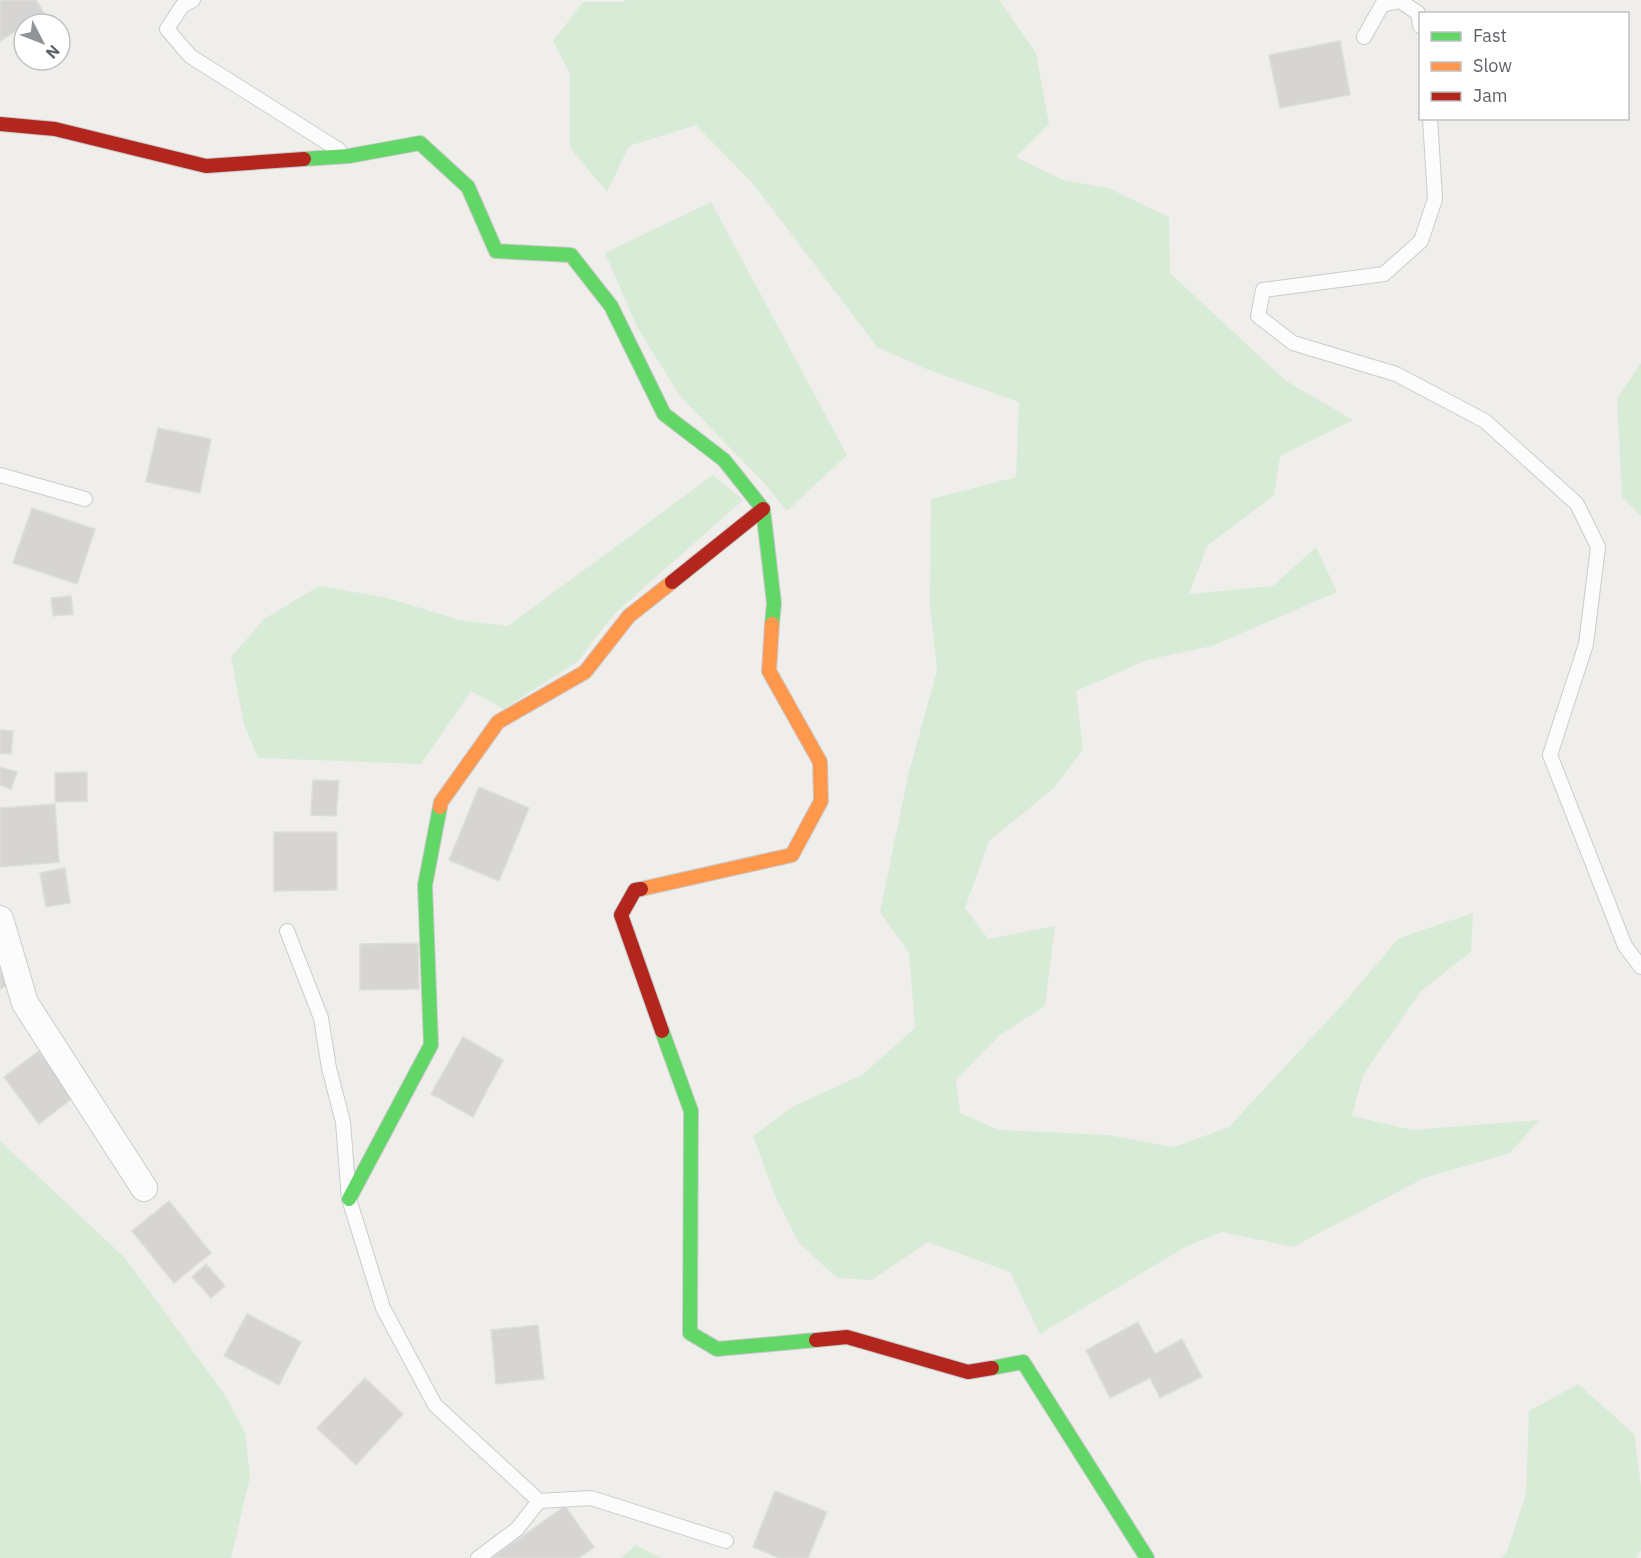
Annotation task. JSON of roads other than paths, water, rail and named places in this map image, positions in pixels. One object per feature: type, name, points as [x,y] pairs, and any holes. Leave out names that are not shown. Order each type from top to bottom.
[{"type":"street","points":[[0,124],[55,129],[206,166],[348,156],[420,143],[468,187],[496,251],[571,255],[611,306],[664,414],[724,460],[763,508],[774,603],[769,671],[820,762],[821,801],[792,855],[635,890],[621,915],[691,1111],[690,1333],[717,1349],[848,1337],[968,1372],[1023,1362],[1147,1558]]},
{"type":"street","points":[[349,1199],[431,1045],[425,885],[441,802],[498,723],[585,672],[629,616],[763,508]]},
{"type":"street","points":[[0,919],[25,1003],[144,1188]]},
{"type":"lane","points":[[193,0],[182,6],[167,29],[190,56],[348,156]]},
{"type":"lane","points":[[1364,37],[1382,4],[1400,1],[1418,13],[1419,20]]},
{"type":"lane","points":[[1430,120],[1435,199],[1421,241],[1384,274],[1263,290],[1257,316],[1293,343],[1396,374],[1485,421],[1577,504],[1598,547],[1586,644],[1550,755],[1625,946],[1641,967]]},
{"type":"lane","points":[[0,475],[85,499]]},
{"type":"lane","points":[[287,931],[321,1018],[329,1068],[343,1122],[349,1199],[383,1308],[435,1405],[539,1501],[591,1498],[726,1541]]},
{"type":"lane","points":[[478,1558],[517,1529],[539,1501]]}]
